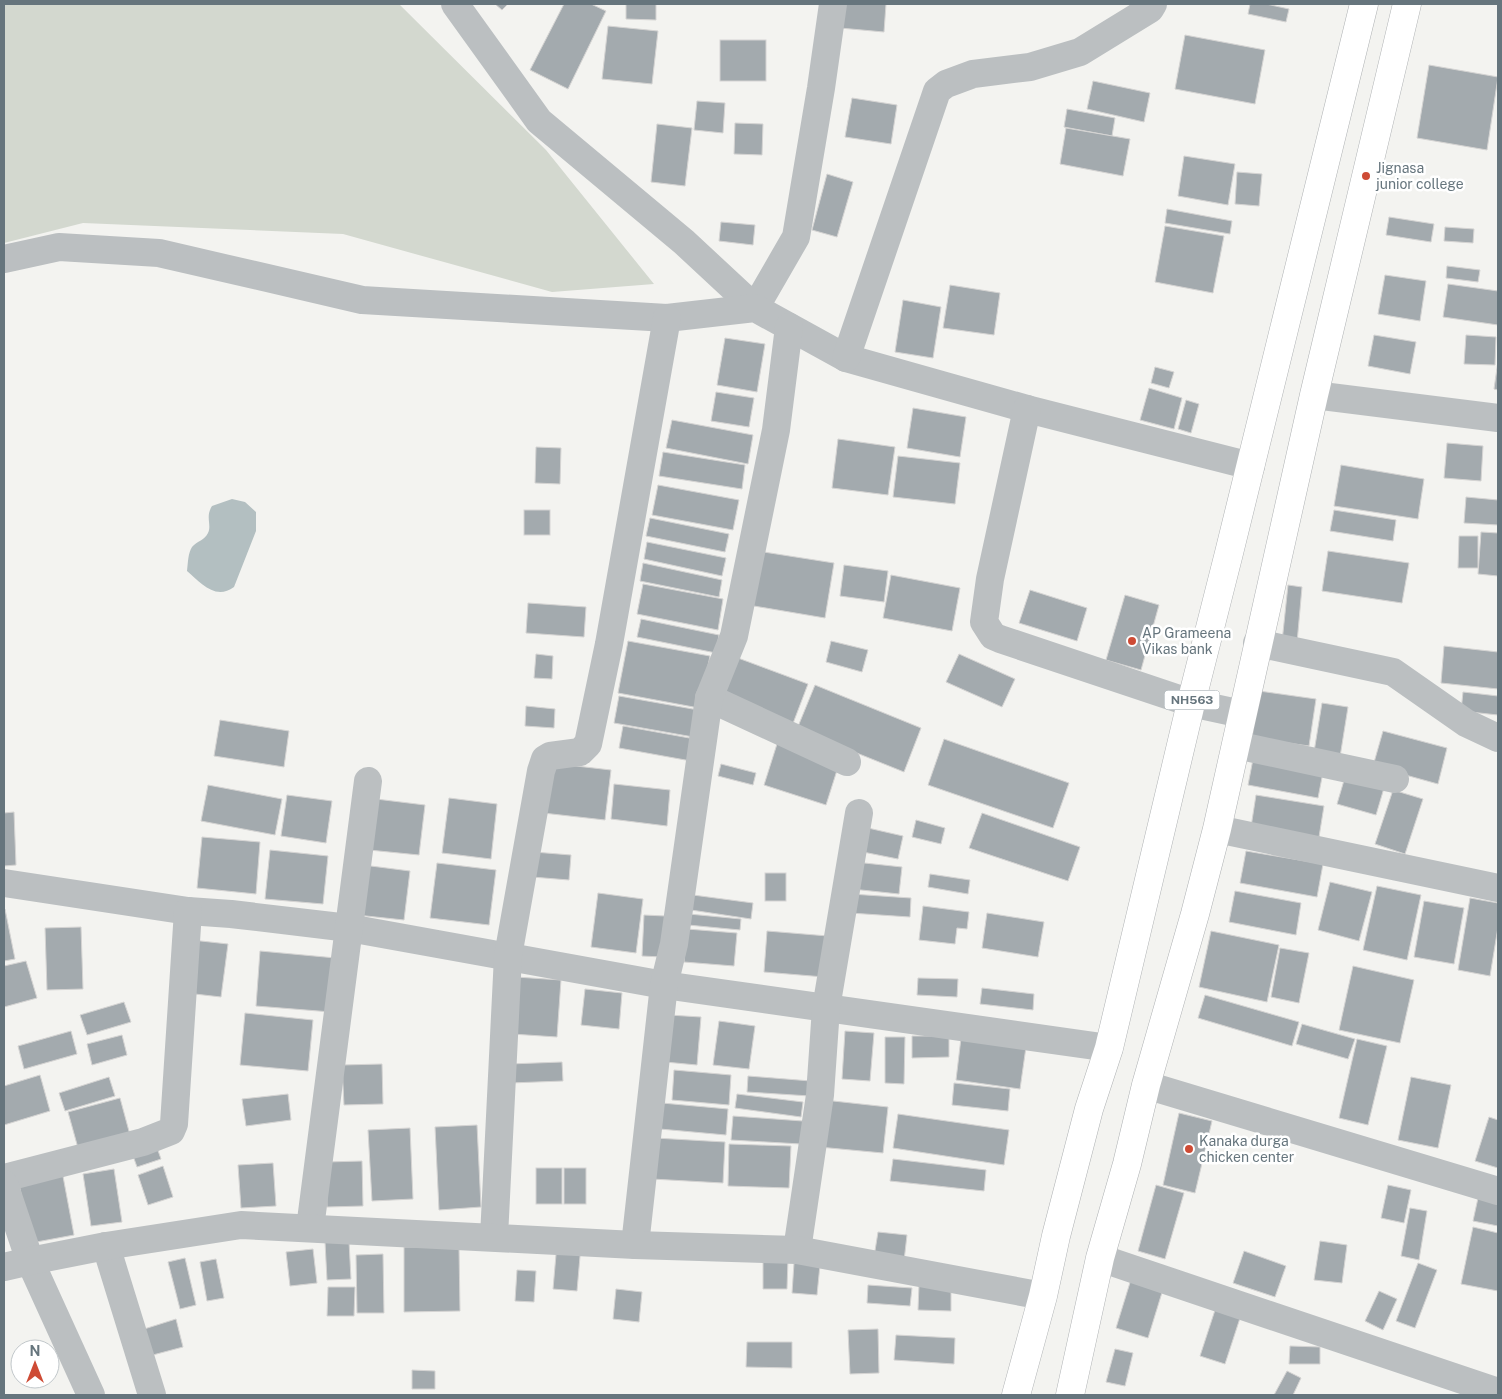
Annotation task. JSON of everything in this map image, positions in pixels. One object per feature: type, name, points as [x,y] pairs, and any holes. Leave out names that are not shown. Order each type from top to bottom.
[{"type":"highway","name":"NH563","points":[[1016,1395],[1043,1296],[1056,1236],[1089,1109],[1109,1048],[1191,703],[1364,4]]},
{"type":"highway","points":[[1070,1395],[1100,1258],[1217,829],[1257,643],[1302,456],[1314,395],[1407,4]]},
{"type":"highway","points":[[1325,164],[1366,176]]},
{"type":"street","points":[[454,4],[539,121],[684,242],[755,308],[846,358],[1027,409],[1251,466]]},
{"type":"street","points":[[755,308],[796,238],[833,4]]},
{"type":"street","points":[[846,358],[937,91],[946,84],[973,74],[1030,66],[1080,52],[1150,9],[1153,4]]},
{"type":"street","points":[[4,258],[59,247],[159,253],[362,300],[667,318],[755,308]]},
{"type":"street","points":[[494,1236],[508,956],[543,765],[545,759],[550,756],[580,752],[588,744],[609,644],[667,318]]},
{"type":"street","points":[[635,1245],[664,985],[674,944],[709,698],[734,636],[776,430],[789,326]]},
{"type":"street","points":[[1314,395],[1498,418]]},
{"type":"street","points":[[1027,409],[990,579],[984,622],[993,636],[1191,703],[1242,714]]},
{"type":"street","points":[[1257,643],[1393,672],[1466,723],[1498,738]]},
{"type":"street","points":[[709,698],[847,762]]},
{"type":"street","points":[[1236,745],[1394,780]]},
{"type":"street","points":[[310,1228],[368,781]]},
{"type":"street","points":[[797,1250],[820,1095],[826,1008],[859,813]]},
{"type":"street","points":[[1217,829],[1498,888]]},
{"type":"street","points":[[4,883],[188,911],[231,914],[349,928],[664,985],[1109,1048]]},
{"type":"street","points":[[4,1178],[143,1142],[171,1131],[174,1124],[188,911]]},
{"type":"street","points":[[1146,1084],[1498,1191]]},
{"type":"street","points":[[4,1184],[30,1261],[91,1395]]},
{"type":"street","points":[[4,1267],[106,1246],[241,1225],[494,1236],[635,1245],[797,1250],[1043,1296]]},
{"type":"street","points":[[106,1246],[152,1395]]},
{"type":"street","points":[[1100,1258],[1498,1392]]},
{"type":"shaded area","points":[[4,4],[399,4],[546,150],[654,284],[552,292],[343,234],[83,223],[4,243]]},
{"type":"shaded area","points":[[232,499],[245,502],[256,512],[256,531],[234,587],[220,592],[203,585],[187,571],[189,555],[192,547],[208,533],[209,514],[212,506]]},
{"type":"building","points":[[495,4],[508,4],[502,10]]},
{"type":"building","points":[[564,4],[591,4],[606,11],[568,89],[530,70]]},
{"type":"building","points":[[626,4],[656,4],[656,20],[626,19]]},
{"type":"building","points":[[842,4],[886,4],[884,32],[840,28]]},
{"type":"building","points":[[1250,4],[1266,4],[1289,9],[1286,22],[1248,14]]},
{"type":"building","points":[[608,26],[658,31],[652,84],[602,79]]},
{"type":"building","points":[[1185,35],[1265,50],[1255,104],[1175,89]]},
{"type":"building","points":[[720,40],[766,40],[766,81],[720,81]]},
{"type":"building","points":[[1429,65],[1498,77],[1487,150],[1417,138]]},
{"type":"building","points":[[1093,81],[1150,93],[1144,122],[1087,109]]},
{"type":"building","points":[[852,98],[897,105],[891,144],[845,137]]},
{"type":"building","points":[[697,101],[725,103],[723,133],[694,130]]},
{"type":"building","points":[[1067,109],[1115,118],[1112,136],[1064,127]]},
{"type":"building","points":[[735,123],[763,124],[762,155],[734,154]]},
{"type":"building","points":[[657,124],[692,128],[685,186],[651,182]]},
{"type":"building","points":[[1066,128],[1130,139],[1123,176],[1060,164]]},
{"type":"building","points":[[1184,156],[1235,164],[1228,205],[1178,196]]},
{"type":"building","points":[[1237,172],[1262,174],[1259,206],[1235,204]]},
{"type":"building","points":[[827,174],[853,182],[837,237],[812,230]]},
{"type":"building","points":[[1167,209],[1232,221],[1230,234],[1165,223]]},
{"type":"building","points":[[1389,217],[1434,224],[1431,242],[1386,235]]},
{"type":"building","points":[[721,222],[755,225],[753,245],[719,241]]},
{"type":"building","points":[[1165,226],[1224,236],[1213,293],[1155,282]]},
{"type":"building","points":[[1445,227],[1474,229],[1473,243],[1444,241]]},
{"type":"building","points":[[1447,266],[1480,270],[1478,282],[1446,278]]},
{"type":"building","points":[[1385,275],[1426,281],[1420,321],[1378,314]]},
{"type":"building","points":[[1448,284],[1498,291],[1498,325],[1443,317]]},
{"type":"building","points":[[950,285],[1000,293],[994,335],[943,328]]},
{"type":"building","points":[[903,300],[941,307],[933,358],[895,352]]},
{"type":"building","points":[[1374,335],[1416,342],[1410,374],[1368,366]]},
{"type":"building","points":[[1466,335],[1496,337],[1495,365],[1464,364]]},
{"type":"building","points":[[725,338],[765,344],[757,392],[717,385]]},
{"type":"building","points":[[1498,361],[1498,390],[1494,389]]},
{"type":"building","points":[[1155,367],[1174,372],[1169,388],[1151,383]]},
{"type":"building","points":[[1149,388],[1182,398],[1174,429],[1140,420]]},
{"type":"building","points":[[716,392],[754,398],[749,427],[711,421]]},
{"type":"building","points":[[1186,400],[1199,404],[1191,433],[1178,429]]},
{"type":"building","points":[[913,408],[966,417],[960,457],[907,448]]},
{"type":"building","points":[[672,420],[753,435],[748,464],[666,448]]},
{"type":"building","points":[[838,439],[895,447],[888,495],[832,488]]},
{"type":"building","points":[[1447,443],[1483,446],[1481,481],[1444,478]]},
{"type":"building","points":[[536,447],[561,448],[560,484],[535,483]]},
{"type":"building","points":[[663,452],[745,465],[742,489],[659,476]]},
{"type":"building","points":[[898,456],[960,463],[955,504],[893,497]]},
{"type":"building","points":[[1341,465],[1424,479],[1418,519],[1334,506]]},
{"type":"building","points":[[658,485],[739,500],[733,530],[652,515]]},
{"type":"building","points":[[1466,497],[1498,500],[1498,525],[1464,523]]},
{"type":"building","points":[[524,510],[550,510],[550,535],[524,535]]},
{"type":"building","points":[[1334,510],[1396,520],[1393,541],[1330,531]]},
{"type":"building","points":[[650,518],[729,534],[725,552],[646,536]]},
{"type":"building","points":[[1481,532],[1498,533],[1498,576],[1478,574]]},
{"type":"building","points":[[1459,536],[1478,536],[1478,568],[1458,568]]},
{"type":"building","points":[[647,542],[726,558],[722,576],[644,559]]},
{"type":"building","points":[[751,550],[834,563],[825,618],[742,604]]},
{"type":"building","points":[[1328,551],[1409,563],[1402,603],[1322,591]]},
{"type":"building","points":[[643,563],[722,580],[719,597],[640,581]]},
{"type":"building","points":[[844,565],[888,571],[884,602],[840,596]]},
{"type":"building","points":[[891,575],[960,588],[952,631],[883,618]]},
{"type":"building","points":[[643,584],[723,599],[718,630],[637,614]]},
{"type":"building","points":[[1288,585],[1302,587],[1297,643],[1282,642]]},
{"type":"building","points":[[1030,590],[1087,608],[1077,641],[1019,623]]},
{"type":"building","points":[[1125,595],[1159,605],[1141,670],[1106,660]]},
{"type":"building","points":[[528,603],[586,607],[584,637],[526,633]]},
{"type":"building","points":[[641,619],[719,635],[716,653],[637,637]]},
{"type":"building","points":[[628,641],[710,656],[699,708],[618,693]]},
{"type":"building","points":[[831,641],[868,650],[862,672],[826,662]]},
{"type":"building","points":[[1444,646],[1498,652],[1498,689],[1441,683]]},
{"type":"building","points":[[536,654],[553,656],[552,679],[534,678]]},
{"type":"building","points":[[959,654],[1015,679],[1002,707],[946,682]]},
{"type":"building","points":[[738,658],[808,684],[792,726],[722,699]]},
{"type":"building","points":[[815,685],[921,728],[904,772],[797,729]]},
{"type":"building","points":[[1259,691],[1316,699],[1309,746],[1252,738]]},
{"type":"building","points":[[1463,692],[1498,696],[1498,715],[1461,711]]},
{"type":"building","points":[[619,696],[704,711],[699,738],[614,723]]},
{"type":"building","points":[[1322,703],[1348,707],[1340,757],[1314,752]]},
{"type":"building","points":[[526,706],[555,709],[554,728],[525,726]]},
{"type":"building","points":[[220,720],[289,731],[284,767],[214,756]]},
{"type":"building","points":[[623,726],[695,739],[691,761],[619,748]]},
{"type":"building","points":[[1383,731],[1447,748],[1438,784],[1373,766]]},
{"type":"building","points":[[944,739],[1069,783],[1053,828],[928,785]]},
{"type":"building","points":[[777,744],[839,764],[826,805],[764,785]]},
{"type":"building","points":[[1254,754],[1324,767],[1318,798],[1248,785]]},
{"type":"building","points":[[550,763],[611,770],[605,820],[543,813]]},
{"type":"building","points":[[721,764],[756,773],[753,785],[718,776]]},
{"type":"building","points":[[1345,777],[1384,788],[1376,815],[1337,804]]},
{"type":"building","points":[[614,784],[670,790],[667,826],[611,819]]},
{"type":"building","points":[[208,785],[282,799],[275,835],[201,821]]},
{"type":"building","points":[[1393,790],[1423,799],[1405,854],[1375,844]]},
{"type":"building","points":[[287,795],[332,801],[326,843],[281,836]]},
{"type":"building","points":[[1256,795],[1324,806],[1319,837],[1251,827]]},
{"type":"building","points":[[449,798],[497,804],[491,859],[442,853]]},
{"type":"building","points":[[376,799],[425,805],[419,855],[369,850]]},
{"type":"building","points":[[14,812],[16,865],[4,866],[4,813]]},
{"type":"building","points":[[982,813],[1080,847],[1068,881],[969,848]]},
{"type":"building","points":[[916,820],[945,828],[941,844],[912,837]]},
{"type":"building","points":[[868,828],[903,836],[898,859],[863,852]]},
{"type":"building","points":[[202,837],[260,842],[256,894],[197,888]]},
{"type":"building","points":[[270,850],[328,856],[323,904],[265,899]]},
{"type":"building","points":[[1246,851],[1323,864],[1317,897],[1240,883]]},
{"type":"building","points":[[534,852],[571,855],[569,880],[532,877]]},
{"type":"building","points":[[855,862],[902,867],[899,894],[852,889]]},
{"type":"building","points":[[437,863],[496,870],[489,925],[430,918]]},
{"type":"building","points":[[363,865],[410,871],[404,920],[357,915]]},
{"type":"building","points":[[765,873],[786,873],[786,901],[765,901]]},
{"type":"building","points":[[930,874],[970,880],[968,894],[928,887]]},
{"type":"building","points":[[1330,882],[1372,892],[1359,941],[1318,930]]},
{"type":"building","points":[[1377,886],[1421,895],[1407,960],[1363,950]]},
{"type":"building","points":[[1235,891],[1301,903],[1296,935],[1229,922]]},
{"type":"building","points":[[598,893],[643,899],[636,953],[591,947]]},
{"type":"building","points":[[851,894],[911,898],[910,917],[850,913]]},
{"type":"building","points":[[693,895],[753,903],[751,919],[691,910]]},
{"type":"building","points":[[1470,898],[1498,903],[1498,927],[1490,976],[1458,970]]},
{"type":"building","points":[[1424,901],[1464,908],[1454,964],[1414,957]]},
{"type":"building","points":[[923,906],[969,912],[967,929],[957,928],[955,944],[919,940]]},
{"type":"building","points":[[4,910],[15,959],[4,961]]},
{"type":"building","points":[[987,913],[1044,922],[1038,957],[982,948]]},
{"type":"building","points":[[689,914],[741,919],[740,930],[688,925]]},
{"type":"building","points":[[644,915],[665,916],[663,957],[642,956]]},
{"type":"building","points":[[81,927],[83,989],[47,990],[45,928]]},
{"type":"building","points":[[687,929],[737,933],[734,966],[684,962]]},
{"type":"building","points":[[767,931],[828,936],[824,977],[764,972]]},
{"type":"building","points":[[1211,931],[1279,945],[1267,1002],[1199,987]]},
{"type":"building","points":[[192,940],[228,944],[221,997],[186,993]]},
{"type":"building","points":[[1280,948],[1309,953],[1299,1003],[1271,997]]},
{"type":"building","points":[[260,951],[336,958],[331,1012],[256,1006]]},
{"type":"building","points":[[26,961],[37,998],[4,1007],[4,966]]},
{"type":"building","points":[[1353,966],[1414,980],[1400,1043],[1339,1030]]},
{"type":"building","points":[[516,977],[561,980],[557,1037],[512,1034]]},
{"type":"building","points":[[918,978],[958,979],[957,997],[917,995]]},
{"type":"building","points":[[982,988],[1034,994],[1033,1010],[980,1004]]},
{"type":"building","points":[[585,989],[622,993],[619,1029],[581,1025]]},
{"type":"building","points":[[1205,995],[1299,1022],[1292,1046],[1198,1018]]},
{"type":"building","points":[[124,1002],[131,1022],[87,1035],[80,1015]]},
{"type":"building","points":[[245,1013],[313,1020],[308,1071],[240,1065]]},
{"type":"building","points":[[669,1015],[701,1017],[697,1065],[665,1062]]},
{"type":"building","points":[[719,1021],[755,1026],[749,1069],[713,1065]]},
{"type":"building","points":[[1302,1024],[1355,1039],[1348,1059],[1296,1044]]},
{"type":"building","points":[[71,1031],[77,1054],[24,1069],[18,1046]]},
{"type":"building","points":[[845,1031],[874,1033],[870,1081],[842,1079]]},
{"type":"building","points":[[122,1035],[127,1055],[92,1065],[87,1044]]},
{"type":"building","points":[[912,1036],[949,1036],[949,1057],[912,1058]]},
{"type":"building","points":[[885,1037],[905,1037],[904,1084],[885,1083]]},
{"type":"building","points":[[961,1038],[1026,1047],[1020,1089],[956,1080]]},
{"type":"building","points":[[1357,1039],[1387,1046],[1368,1125],[1339,1118]]},
{"type":"building","points":[[562,1062],[563,1081],[510,1083],[509,1064]]},
{"type":"building","points":[[382,1064],[383,1104],[344,1105],[342,1065]]},
{"type":"building","points":[[674,1070],[731,1075],[729,1105],[672,1100]]},
{"type":"building","points":[[40,1075],[50,1111],[4,1125],[4,1086]]},
{"type":"building","points":[[748,1076],[811,1081],[810,1096],[747,1092]]},
{"type":"building","points":[[109,1077],[115,1096],[65,1111],[59,1093]]},
{"type":"building","points":[[1411,1077],[1451,1085],[1438,1148],[1398,1140]]},
{"type":"building","points":[[954,1083],[1010,1089],[1008,1111],[952,1105]]},
{"type":"building","points":[[288,1094],[291,1120],[246,1126],[242,1099]]},
{"type":"building","points":[[737,1094],[803,1102],[801,1117],[735,1108]]},
{"type":"building","points":[[120,1098],[130,1135],[78,1148],[68,1112]]},
{"type":"building","points":[[824,1100],[888,1107],[883,1153],[819,1147]]},
{"type":"building","points":[[662,1103],[728,1109],[726,1135],[660,1129]]},
{"type":"building","points":[[1179,1113],[1212,1121],[1195,1193],[1163,1185]]},
{"type":"building","points":[[898,1114],[1009,1130],[1004,1165],[893,1148]]},
{"type":"building","points":[[733,1116],[803,1121],[801,1144],[731,1140]]},
{"type":"building","points":[[1489,1117],[1498,1120],[1498,1168],[1475,1161]]},
{"type":"building","points":[[477,1125],[481,1207],[439,1210],[435,1127]]},
{"type":"building","points":[[410,1128],[413,1199],[372,1201],[368,1130]]},
{"type":"building","points":[[655,1138],[725,1142],[723,1183],[652,1179]]},
{"type":"building","points":[[729,1144],[791,1146],[789,1188],[728,1186]]},
{"type":"building","points":[[156,1145],[161,1159],[137,1167],[132,1153]]},
{"type":"building","points":[[893,1159],[986,1170],[984,1191],[890,1181]]},
{"type":"building","points":[[362,1161],[363,1206],[327,1207],[326,1162]]},
{"type":"building","points":[[273,1163],[276,1206],[241,1208],[238,1165]]},
{"type":"building","points":[[163,1166],[173,1197],[148,1205],[138,1175]]},
{"type":"building","points":[[536,1168],[562,1168],[562,1204],[536,1204]]},
{"type":"building","points":[[564,1168],[586,1168],[586,1204],[564,1204]]},
{"type":"building","points":[[114,1169],[122,1222],[91,1226],[83,1174]]},
{"type":"building","points":[[62,1171],[74,1235],[31,1243],[18,1179]]},
{"type":"building","points":[[1156,1185],[1184,1193],[1165,1259],[1138,1251]]},
{"type":"building","points":[[1388,1185],[1411,1190],[1404,1223],[1381,1218]]},
{"type":"building","points":[[1478,1198],[1498,1202],[1498,1226],[1473,1221]]},
{"type":"building","points":[[1410,1208],[1427,1211],[1419,1260],[1401,1256]]},
{"type":"building","points":[[1473,1227],[1498,1233],[1498,1291],[1461,1284]]},
{"type":"building","points":[[878,1232],[907,1235],[904,1261],[874,1257]]},
{"type":"building","points":[[349,1241],[351,1279],[327,1280],[325,1242]]},
{"type":"building","points":[[1320,1241],[1347,1245],[1342,1283],[1314,1280]]},
{"type":"building","points":[[557,1243],[581,1245],[577,1291],[553,1289]]},
{"type":"building","points":[[404,1247],[459,1247],[460,1311],[404,1312]]},
{"type":"building","points":[[313,1249],[317,1283],[290,1286],[286,1252]]},
{"type":"building","points":[[1244,1251],[1286,1266],[1275,1297],[1233,1283]]},
{"type":"building","points":[[383,1254],[384,1313],[357,1313],[356,1255]]},
{"type":"building","points":[[185,1258],[196,1305],[180,1309],[168,1262]]},
{"type":"building","points":[[216,1259],[224,1298],[207,1301],[200,1262]]},
{"type":"building","points":[[763,1259],[788,1259],[787,1289],[763,1289]]},
{"type":"building","points":[[794,1263],[820,1265],[817,1295],[792,1293]]},
{"type":"building","points":[[1418,1263],[1437,1270],[1415,1328],[1396,1321]]},
{"type":"building","points":[[517,1270],[536,1271],[534,1302],[515,1301]]},
{"type":"building","points":[[1132,1276],[1164,1286],[1148,1338],[1116,1328]]},
{"type":"building","points":[[868,1285],[912,1288],[910,1306],[867,1303]]},
{"type":"building","points":[[919,1285],[951,1285],[951,1311],[918,1310]]},
{"type":"building","points":[[328,1287],[355,1287],[354,1316],[327,1316]]},
{"type":"building","points":[[616,1289],[642,1292],[639,1322],[613,1319]]},
{"type":"building","points":[[1379,1291],[1397,1299],[1383,1330],[1365,1321]]},
{"type":"building","points":[[1217,1304],[1242,1312],[1225,1364],[1200,1356]]},
{"type":"building","points":[[176,1319],[183,1347],[149,1356],[141,1330]]},
{"type":"building","points":[[878,1329],[879,1373],[850,1374],[848,1330]]},
{"type":"building","points":[[896,1335],[955,1338],[954,1364],[894,1360]]},
{"type":"building","points":[[747,1342],[792,1342],[792,1368],[746,1367]]},
{"type":"building","points":[[1290,1346],[1320,1347],[1320,1364],[1289,1364]]},
{"type":"building","points":[[1115,1349],[1133,1353],[1125,1386],[1106,1382]]},
{"type":"building","points":[[412,1370],[435,1371],[435,1389],[412,1389]]},
{"type":"building","points":[[1287,1371],[1301,1378],[1293,1395],[1274,1395]]},
{"type":"place","name":"Jignasa junior college","points":[[1366,176]]},
{"type":"place","name":"AP Grameena Vikas bank","points":[[1132,641]]},
{"type":"place","name":"Kanaka durga chicken center","points":[[1189,1149]]}]
